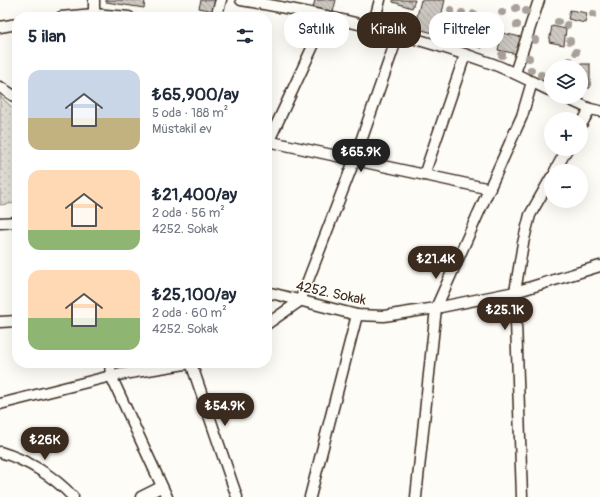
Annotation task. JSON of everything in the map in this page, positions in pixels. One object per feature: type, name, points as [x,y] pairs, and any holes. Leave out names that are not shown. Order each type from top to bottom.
[{"type":"street","points":[[94,0],[94,12]]},
{"type":"street","points":[[217,12],[221,0]]},
{"type":"street","points":[[241,0],[306,12]]},
{"type":"street","points":[[377,12],[380,0]]},
{"type":"street","points":[[515,73],[539,0]]},
{"type":"street","points":[[0,27],[12,25]]},
{"type":"street","points":[[421,43],[465,55],[515,73],[544,88]]},
{"type":"street","points":[[272,134],[312,48]]},
{"type":"street","points":[[272,321],[300,301],[354,161],[394,48]]},
{"type":"street","points":[[424,175],[465,55]]},
{"type":"street","points":[[416,497],[436,308],[522,116],[532,82]]},
{"type":"street","points":[[0,86],[12,94]]},
{"type":"street","points":[[579,104],[590,109],[600,111]]},
{"type":"street","points":[[588,113],[590,109]]},
{"type":"street","points":[[272,144],[490,189]]},
{"type":"street","points":[[522,497],[515,292],[523,243],[530,215],[544,190]]},
{"type":"street","points":[[0,223],[12,222]]},
{"type":"street","name":"4252. Sokak","points":[[272,293],[357,314],[384,316],[436,308],[515,292],[600,266]]},
{"type":"street","points":[[310,497],[357,314]]},
{"type":"street","points":[[0,322],[12,322]]},
{"type":"street","points":[[110,368],[111,376],[161,487],[167,497]]},
{"type":"street","points":[[0,404],[111,376],[160,368]]},
{"type":"street","points":[[193,368],[237,497]]},
{"type":"street","points":[[0,452],[33,466],[74,497]]},
{"type":"street","points":[[141,497],[161,487]]},
{"type":"shaded area","points":[[0,96],[12,107],[12,204],[0,205]]},
{"type":"building","points":[[106,0],[145,0],[144,8],[106,2]]},
{"type":"building","points":[[201,0],[216,0],[213,11],[199,8]]},
{"type":"building","points":[[315,0],[336,0],[333,12],[313,8]]},
{"type":"building","points":[[393,0],[415,0],[412,8],[393,2]]},
{"type":"building","points":[[421,0],[445,0],[442,12],[429,12],[429,32],[421,30],[421,12],[418,12]]},
{"type":"building","points":[[570,10],[587,13],[585,23],[568,19]]},
{"type":"building","points":[[552,26],[566,29],[564,45],[549,42]]},
{"type":"building","points":[[504,33],[521,37],[517,54],[498,50],[498,48],[504,48]]},
{"type":"building","points":[[588,64],[590,64],[590,88],[588,88]]}]
